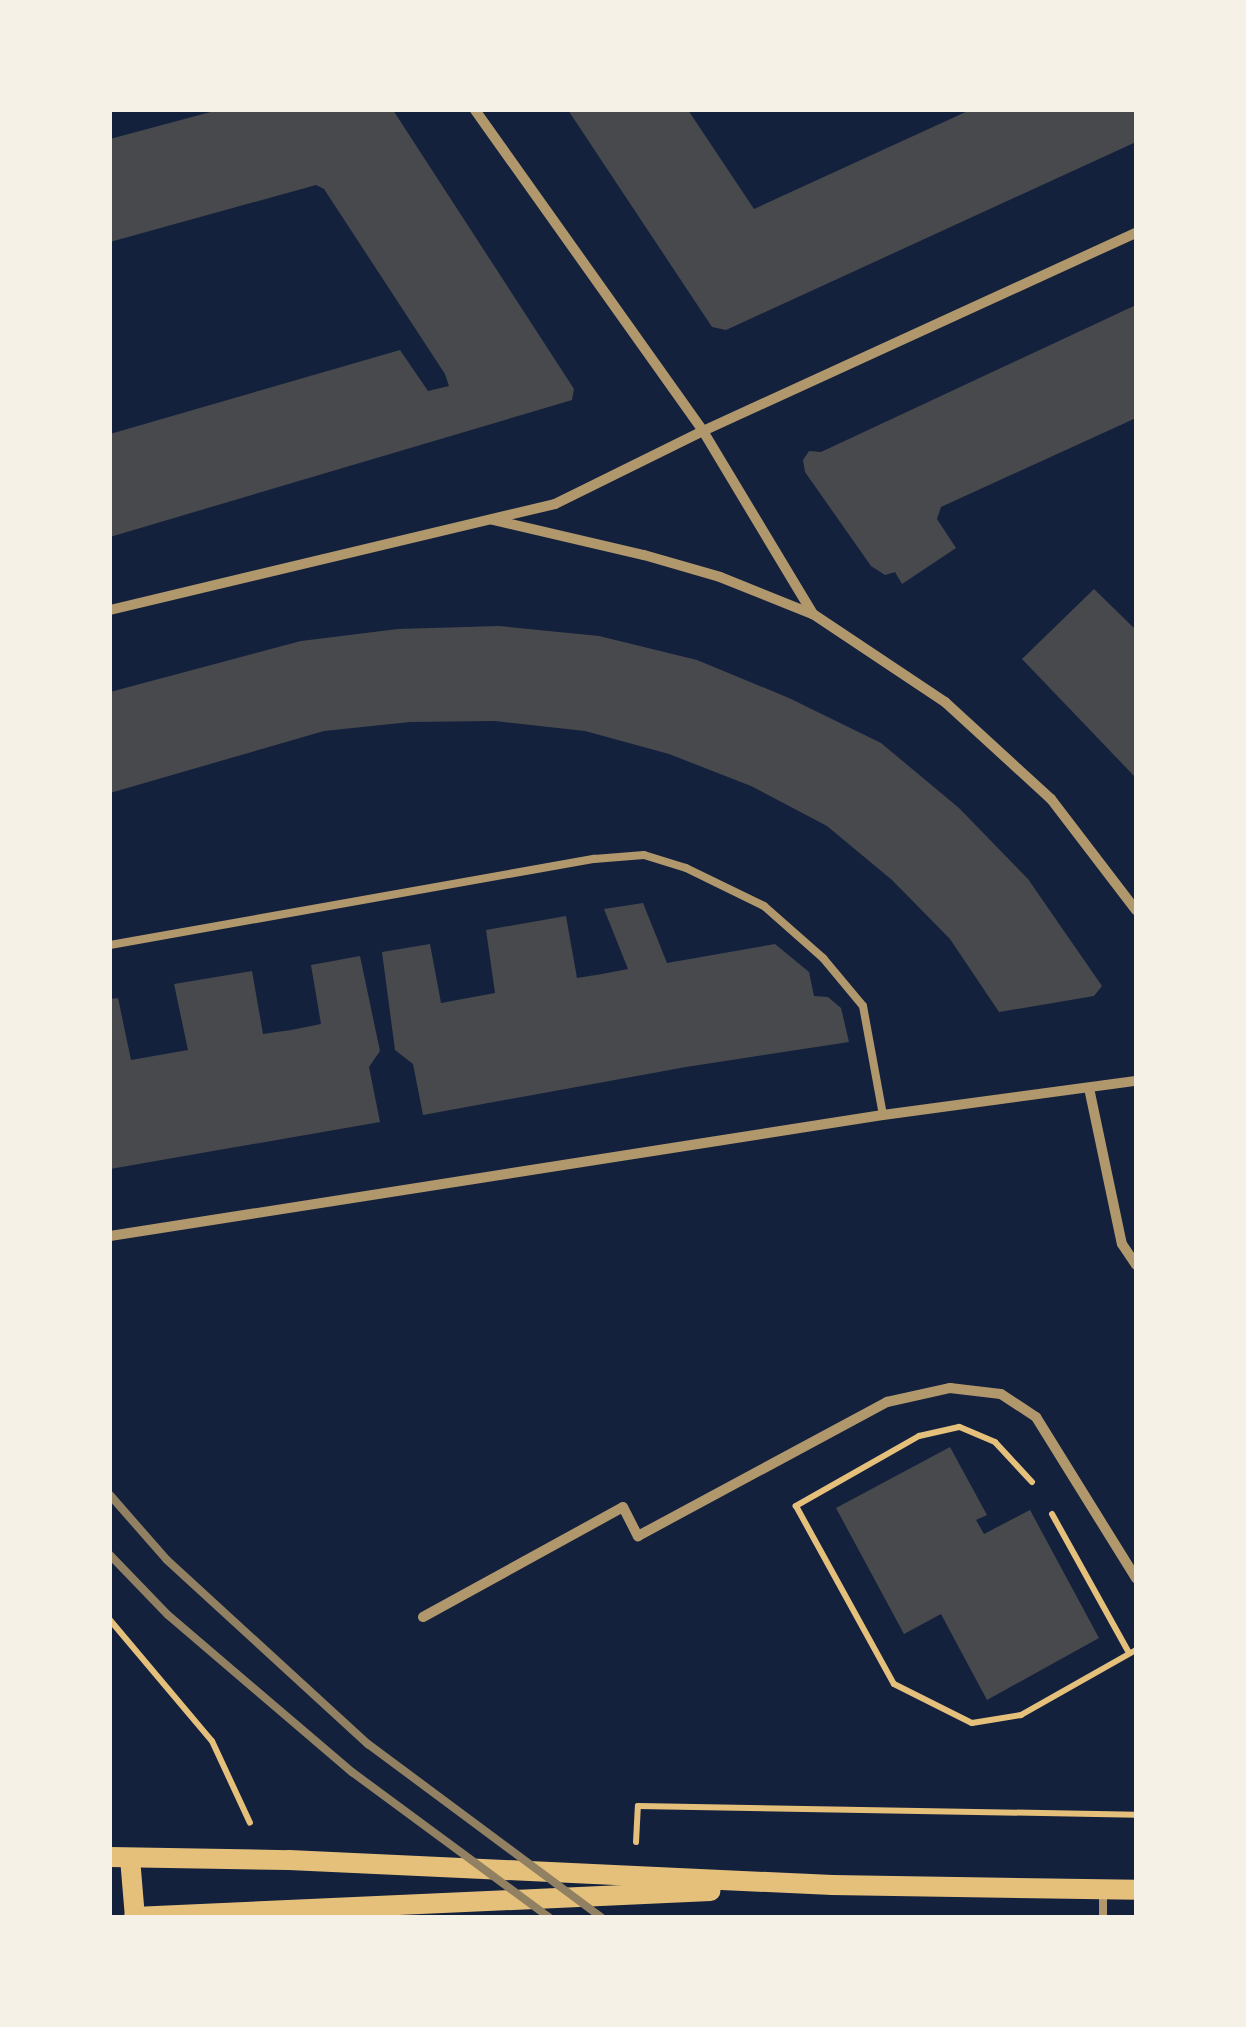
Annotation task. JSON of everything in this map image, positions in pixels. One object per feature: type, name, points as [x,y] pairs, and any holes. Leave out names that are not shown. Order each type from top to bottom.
[{"type":"main road","points":[[832,1885],[135,1917],[120,1857],[258,1859],[832,1885],[1136,1890]]},
{"type":"street","points":[[475,110],[702,431],[813,614]]},
{"type":"street","points":[[110,610],[555,504],[702,431],[1136,232]]},
{"type":"street","points":[[491,520],[700,572],[813,614],[945,702],[1038,787],[1136,910]]},
{"type":"street","points":[[110,1236],[883,1114],[1136,1081]]},
{"type":"street","points":[[1089,1088],[1122,1244],[1136,1265]]},
{"type":"street","points":[[423,1617],[623,1507],[638,1536],[887,1402],[950,1388],[1001,1394],[1036,1416],[1136,1578]]},
{"type":"lane","points":[[110,945],[594,859],[644,855],[686,868],[764,906],[823,958],[864,1006],[883,1114]]},
{"type":"lane","points":[[1103,1917],[1104,1890]]},
{"type":"path","points":[[1041,1493],[994,1442],[959,1427],[919,1436],[796,1506],[894,1684],[972,1723],[1022,1715],[1132,1652],[1049,1508]]},
{"type":"path","points":[[110,1620],[212,1741],[245,1806],[258,1859]]},
{"type":"path","points":[[634,1875],[638,1806],[1136,1815]]},
{"type":"building","points":[[218,110],[393,110],[574,389],[572,400],[110,537],[110,434],[400,350],[428,391],[449,386],[445,374],[324,189],[316,185],[110,242],[110,139]]},
{"type":"building","points":[[568,110],[688,110],[754,209],[970,110],[1136,110],[1136,142],[726,330],[712,327]]},
{"type":"building","points":[[1136,305],[1136,418],[941,507],[937,519],[956,548],[902,584],[895,572],[885,575],[871,566],[805,472],[803,460],[809,451],[821,452]]},
{"type":"building","points":[[1094,589],[1136,630],[1136,778],[1022,659]]},
{"type":"building","points":[[499,626],[599,636],[697,660],[789,698],[881,743],[959,808],[1028,879],[1102,986],[1094,996],[999,1012],[950,939],[892,880],[827,826],[751,786],[669,754],[585,731],[495,721],[410,722],[324,731],[110,793],[110,692],[301,641],[398,629]]},
{"type":"building","points":[[643,903],[667,963],[775,944],[809,972],[814,996],[828,997],[841,1008],[849,1042],[423,1115],[413,1064],[395,1050],[382,952],[430,944],[441,1003],[495,993],[486,930],[566,916],[577,978],[602,974],[628,969],[604,909]]},
{"type":"building","points":[[360,956],[380,1051],[369,1067],[380,1122],[110,1169],[110,999],[118,998],[131,1060],[188,1050],[174,984],[252,971],[263,1034],[291,1030],[321,1024],[311,965]]},
{"type":"building","points":[[950,1447],[987,1515],[976,1520],[984,1534],[1030,1510],[1099,1638],[987,1700],[941,1614],[904,1634],[836,1508]]},
{"type":"railway","points":[[110,1495],[167,1560],[368,1744],[601,1917]]},
{"type":"railway","points":[[110,1555],[168,1615],[352,1772],[549,1917]]}]
